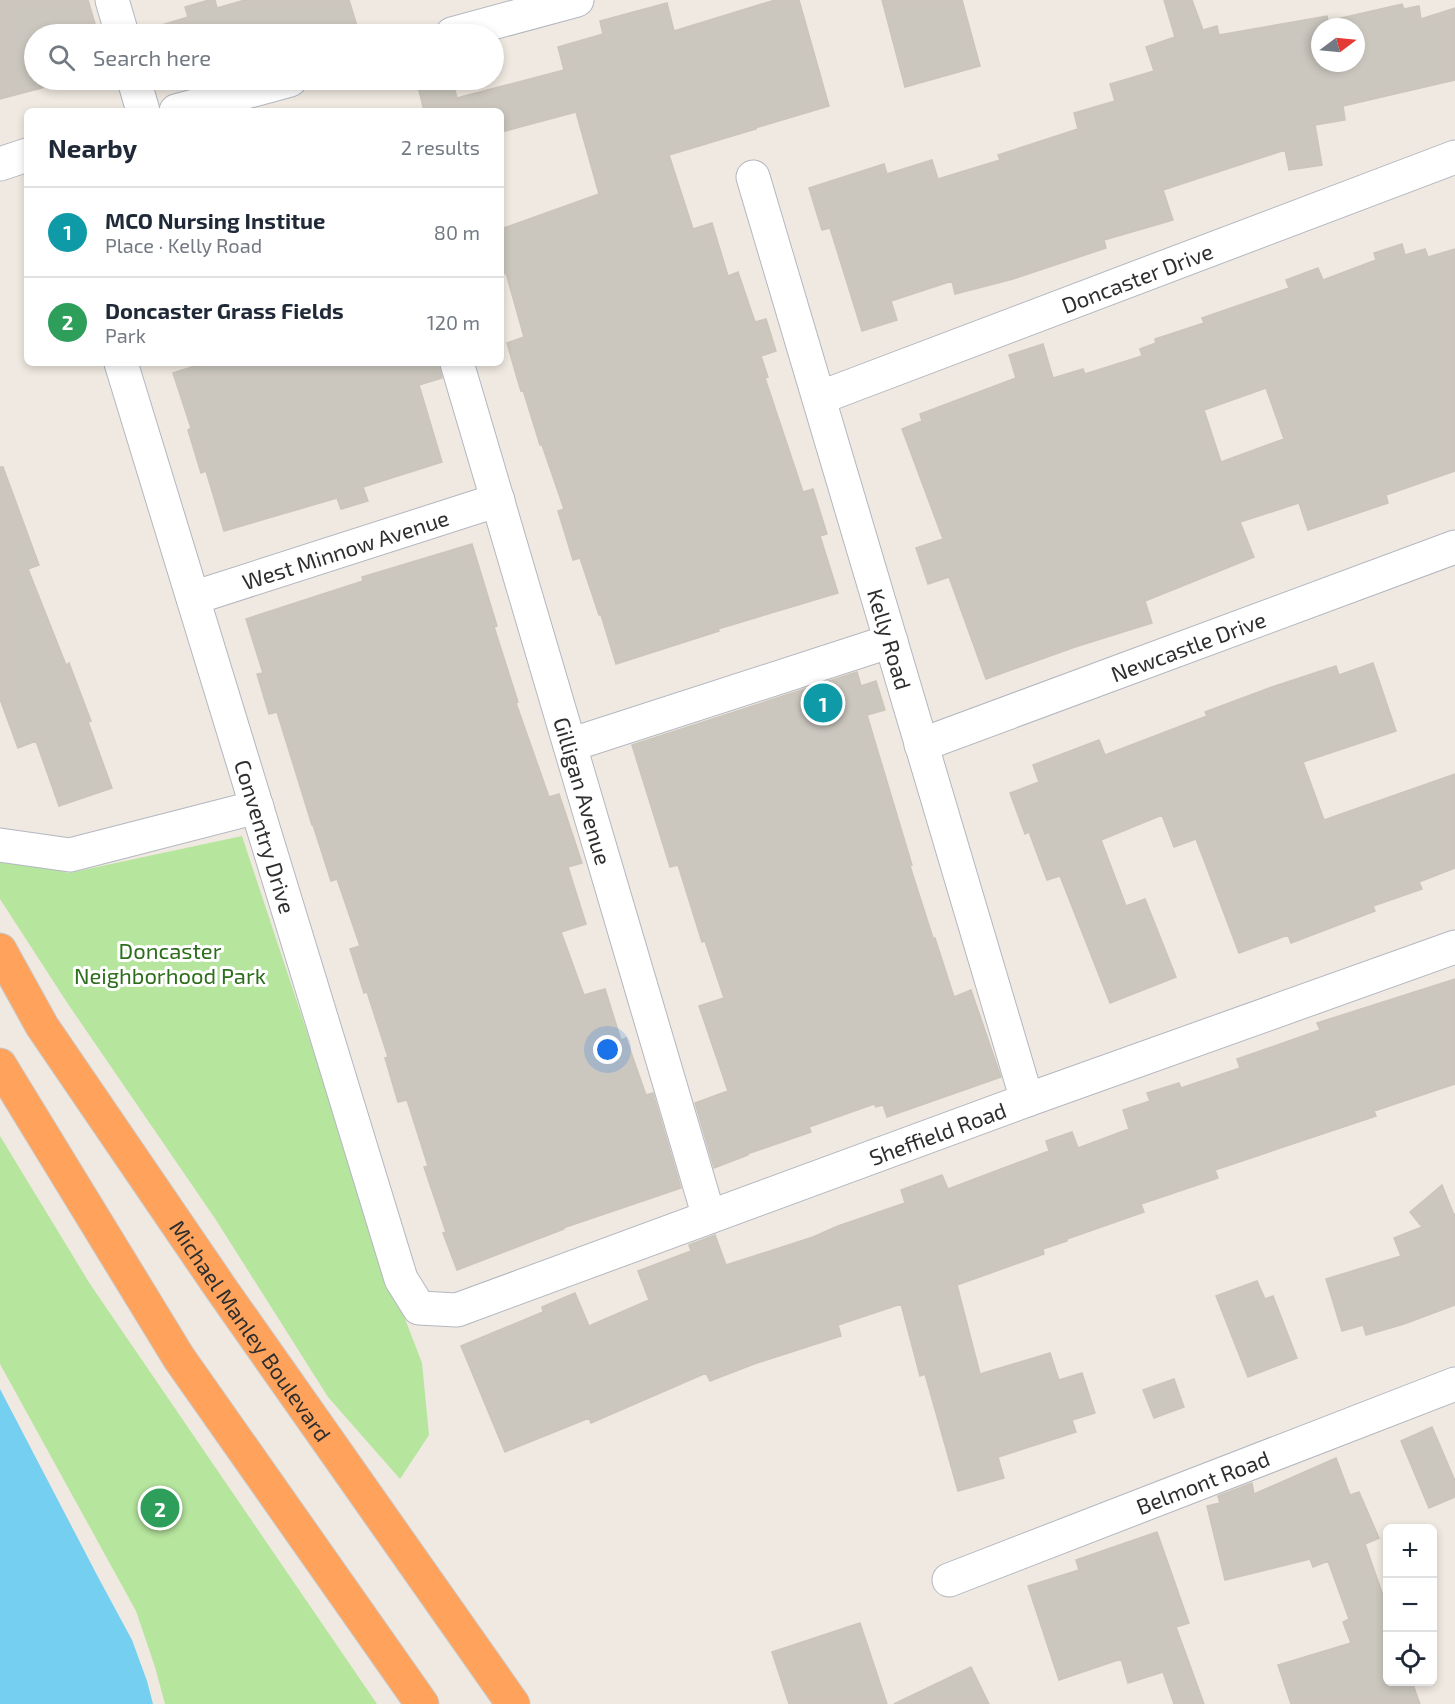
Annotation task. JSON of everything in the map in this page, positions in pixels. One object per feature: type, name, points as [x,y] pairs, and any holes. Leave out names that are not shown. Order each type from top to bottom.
[{"type":"highway","name":"Michael Manley Boulevard","points":[[0,950],[42,1026],[222,1290],[513,1704]]},
{"type":"highway","points":[[0,1065],[179,1358],[422,1704]]},
{"type":"street","points":[[112,0],[119,24]]},
{"type":"street","points":[[489,24],[577,0]]},
{"type":"street","points":[[137,90],[142,108]]},
{"type":"street","points":[[187,108],[253,90]]},
{"type":"street","points":[[0,164],[24,156]]},
{"type":"street","name":"Doncaster Drive","points":[[819,398],[1455,157]]},
{"type":"street","name":"Kelly Road","points":[[753,177],[1027,1100]]},
{"type":"street","name":"Conventry Drive","points":[[122,366],[400,1279],[419,1308]]},
{"type":"street","name":"Gilligan Avenue","points":[[458,366],[709,1217]]},
{"type":"street","name":"West Minnow Avenue","points":[[193,597],[498,501]]},
{"type":"street","name":"Newcastle Drive","points":[[921,745],[1455,547]]},
{"type":"street","points":[[570,745],[891,641]]},
{"type":"street","points":[[0,845],[70,855],[257,807]]},
{"type":"street","name":"Sheffield Road","points":[[419,1308],[458,1310],[1027,1100],[1455,947]]},
{"type":"street","name":"Belmont Road","points":[[949,1580],[1455,1384]]},
{"type":"green space","name":"Doncaster Neighborhood Park","points":[[242,836],[384,1264],[422,1363],[429,1435],[400,1479],[328,1397],[216,1220],[68,1004],[0,899],[0,857],[69,873]]},
{"type":"green space","points":[[0,1136],[90,1284],[377,1704],[165,1704],[136,1611],[0,1364]]},
{"type":"water","points":[[0,1389],[132,1640],[153,1704],[0,1704]]},
{"type":"building","points":[[0,0],[88,0],[95,24],[24,24],[24,90],[34,90],[0,99]]},
{"type":"building","points":[[209,0],[215,0],[217,8],[245,0],[349,0],[356,24],[165,24],[188,17],[185,7]]},
{"type":"building","points":[[775,0],[799,0],[829,106],[669,155],[693,229],[712,223],[728,276],[738,272],[755,322],[766,319],[776,351],[761,356],[768,377],[765,378],[803,492],[813,489],[827,534],[820,536],[838,593],[718,629],[719,631],[616,664],[580,558],[573,560],[558,511],[564,509],[542,445],[540,445],[523,390],[521,391],[507,343],[524,337],[506,273],[504,274],[504,228],[599,194],[576,112],[504,131],[504,108],[423,108],[419,90],[455,90],[457,98],[488,90],[504,90],[504,86],[564,70],[558,47],[603,34],[600,21],[667,3],[674,31]]},
{"type":"building","points":[[882,0],[962,0],[980,66],[905,87]]},
{"type":"building","points":[[1164,0],[1192,0],[1203,30],[1217,26],[1219,35],[1311,19],[1311,72],[1365,72],[1365,18],[1341,18],[1402,4],[1404,9],[1419,6],[1421,19],[1455,8],[1455,80],[1343,106],[1345,120],[1315,125],[1322,165],[1289,170],[1285,150],[1163,190],[1173,220],[1104,240],[1106,248],[1013,279],[955,294],[952,281],[891,301],[897,320],[862,331],[830,228],[822,230],[809,188],[884,164],[887,174],[932,160],[938,179],[1000,160],[998,155],[1078,129],[1074,113],[1115,101],[1110,84],[1154,71],[1146,47],[1175,37]]},
{"type":"building","points":[[1402,244],[1405,255],[1425,249],[1428,257],[1455,249],[1455,471],[1386,495],[1388,503],[1308,530],[1299,503],[1240,522],[1254,557],[1145,601],[1152,623],[1075,647],[986,679],[949,577],[928,584],[916,548],[943,539],[902,429],[922,421],[920,414],[1016,378],[1009,355],[1043,344],[1053,378],[1083,369],[1085,374],[1142,356],[1140,349],[1156,343],[1155,339],[1204,323],[1202,318],[1289,288],[1286,280],[1318,268],[1323,280],[1376,260],[1374,253]],"holes":[[[1266,388],[1284,439],[1221,462],[1204,410]]]},
{"type":"building","points":[[195,366],[440,366],[442,378],[419,385],[442,462],[363,487],[368,501],[341,509],[337,498],[224,531],[206,471],[201,473],[188,430],[191,428],[173,373]]},
{"type":"building","points":[[0,467],[3,467],[39,565],[28,569],[66,665],[69,663],[91,721],[88,722],[112,788],[59,806],[36,741],[18,748],[0,699]]},
{"type":"building","points":[[472,544],[497,626],[494,627],[518,702],[516,703],[549,797],[559,794],[582,863],[568,867],[586,924],[561,932],[584,995],[605,989],[621,1040],[626,1038],[646,1095],[653,1093],[681,1188],[563,1228],[457,1270],[443,1233],[446,1232],[424,1167],[428,1166],[407,1100],[398,1102],[385,1058],[388,1057],[350,949],[360,946],[337,879],[331,881],[277,712],[269,714],[257,674],[263,673],[246,619],[363,581],[362,577]]},
{"type":"building","points":[[1373,663],[1396,731],[1303,762],[1324,820],[1455,774],[1455,868],[1419,882],[1422,889],[1373,906],[1375,911],[1291,943],[1288,935],[1239,953],[1196,839],[1174,847],[1162,815],[1101,840],[1126,906],[1145,899],[1176,977],[1110,1003],[1060,876],[1047,880],[1029,832],[1025,834],[1010,793],[1039,782],[1033,765],[1099,740],[1105,755],[1207,716],[1205,712],[1272,687],[1336,666],[1339,675]]},
{"type":"building","points":[[857,672],[861,686],[876,681],[885,710],[867,715],[933,938],[935,938],[954,997],[971,990],[1001,1077],[887,1117],[883,1105],[876,1107],[874,1104],[809,1127],[811,1132],[714,1168],[695,1103],[728,1091],[699,1006],[724,998],[705,941],[702,942],[678,865],[670,867],[632,745]]},
{"type":"building","points":[[1455,979],[1455,1084],[1374,1111],[1376,1116],[1215,1170],[1218,1178],[1141,1204],[1144,1212],[1067,1239],[1067,1241],[1043,1249],[1044,1254],[957,1285],[980,1374],[1050,1353],[1059,1380],[1082,1373],[1095,1413],[1072,1420],[1076,1432],[998,1457],[1004,1478],[958,1491],[925,1374],[920,1376],[901,1304],[838,1325],[841,1336],[710,1381],[706,1373],[591,1423],[589,1418],[505,1452],[461,1346],[543,1312],[542,1307],[575,1293],[589,1326],[649,1300],[638,1271],[691,1251],[689,1245],[715,1235],[726,1265],[813,1237],[905,1203],[901,1190],[942,1175],[948,1189],[1049,1151],[1046,1141],[1072,1132],[1078,1148],[1129,1129],[1123,1110],[1150,1101],[1147,1093],[1179,1083],[1181,1088],[1240,1068],[1237,1059],[1320,1030],[1317,1023]]},
{"type":"building","points":[[1442,1185],[1455,1214],[1455,1305],[1366,1335],[1363,1325],[1342,1331],[1326,1279],[1401,1256],[1394,1238],[1422,1227],[1410,1212]]},
{"type":"building","points":[[1257,1281],[1265,1299],[1273,1296],[1297,1358],[1248,1377],[1216,1296]]},
{"type":"building","points":[[1174,1379],[1184,1407],[1154,1418],[1143,1390]]},
{"type":"building","points":[[1432,1427],[1455,1481],[1455,1497],[1429,1508],[1401,1441]]},
{"type":"building","points":[[1336,1458],[1350,1495],[1359,1492],[1379,1538],[1365,1544],[1383,1596],[1383,1686],[1413,1686],[1420,1704],[1291,1704],[1278,1665],[1351,1643],[1343,1622],[1349,1619],[1328,1561],[1313,1567],[1310,1559],[1225,1580],[1207,1506],[1220,1503],[1218,1496],[1252,1483],[1254,1494]]},
{"type":"building","points":[[1157,1532],[1189,1623],[1176,1627],[1204,1704],[1174,1704],[1163,1672],[1128,1683],[1121,1659],[1059,1680],[1028,1586],[1079,1570],[1076,1560]]},
{"type":"building","points":[[860,1623],[887,1704],[789,1704],[772,1652]]},
{"type":"building","points":[[971,1667],[989,1704],[894,1704]]},
{"type":"place","name":"MCO Nursing Institue","points":[[823,703]]},
{"type":"place","name":"Doncaster Grass Fields","points":[[160,1508]]}]
